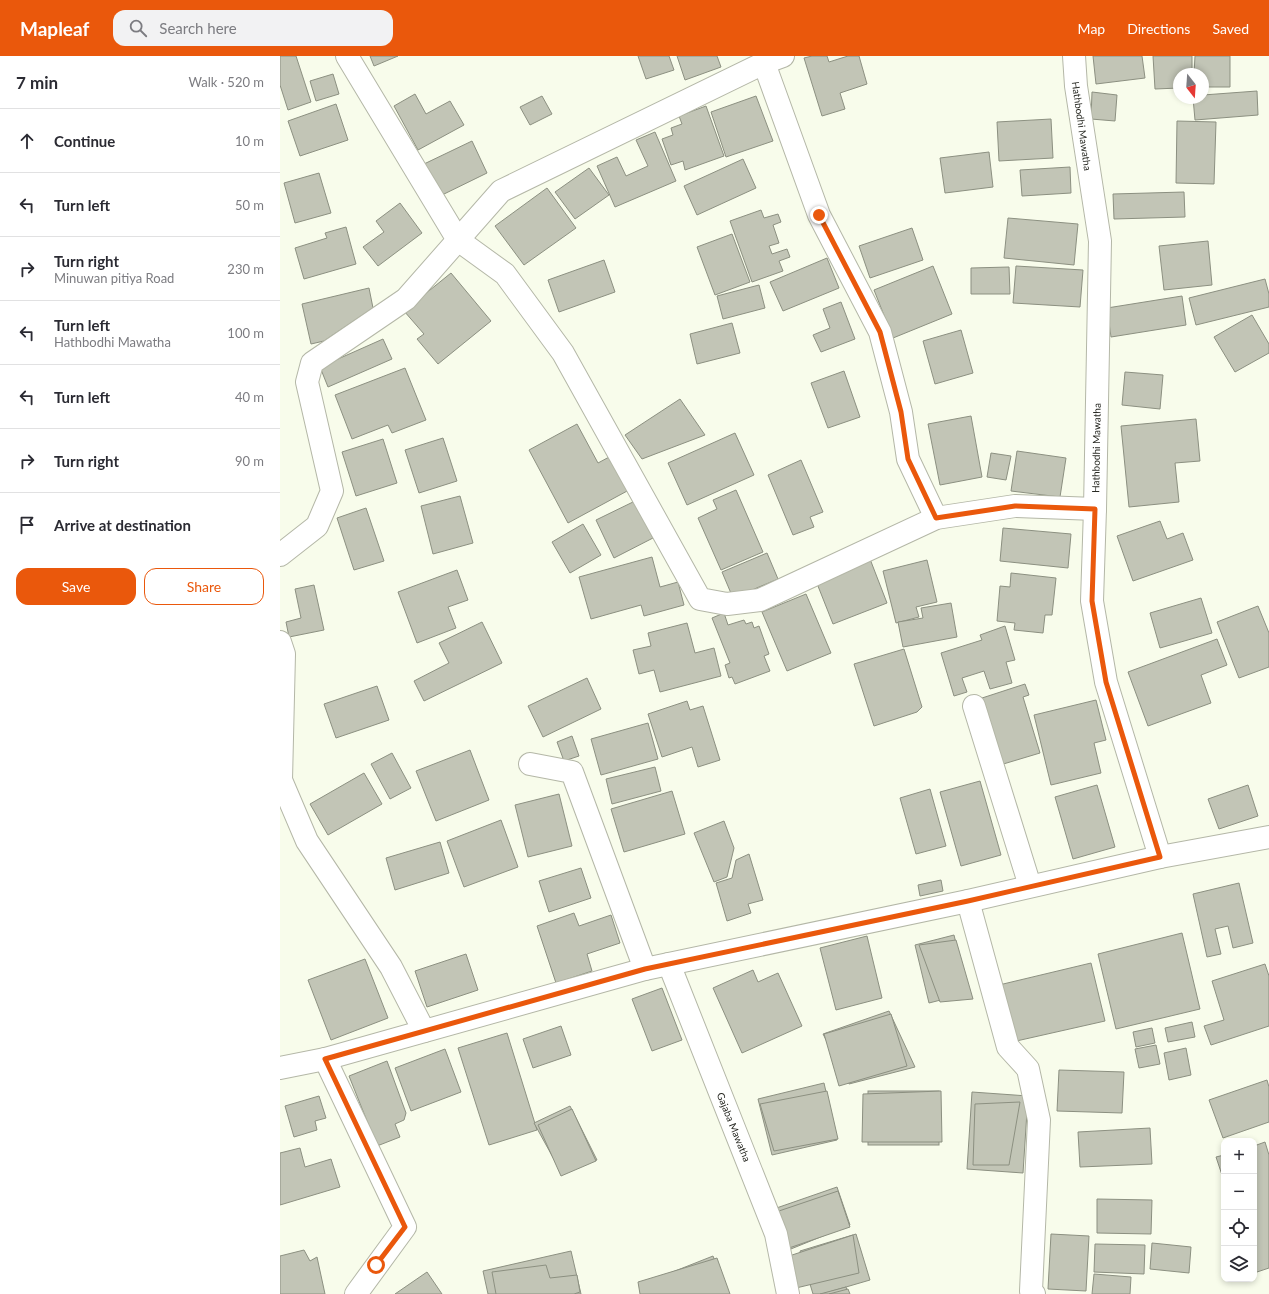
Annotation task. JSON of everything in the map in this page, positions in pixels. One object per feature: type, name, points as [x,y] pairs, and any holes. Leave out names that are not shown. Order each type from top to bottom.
[{"type":"street","points":[[347,56],[458,240],[505,274],[563,353],[700,599],[727,604],[760,600],[936,518],[1015,506],[1095,509]]},
{"type":"street","name":"Hathbodhi Mawatha","points":[[1074,56],[1076,86],[1100,241],[1092,601],[1106,682],[1160,857]]},
{"type":"street","points":[[280,555],[317,526],[332,491],[307,382],[312,364],[406,299],[500,191],[773,60],[819,215],[880,332],[901,412],[908,459],[936,518]]},
{"type":"street","points":[[280,642],[284,654],[281,780],[307,841],[391,967],[424,1031]]},
{"type":"street","points":[[974,706],[1030,886]]},
{"type":"street","points":[[530,764],[572,772],[645,969]]},
{"type":"street","points":[[280,1068],[325,1059],[645,969],[968,901],[1160,857],[1269,837]]},
{"type":"street","points":[[968,901],[1008,1047],[1028,1069],[1039,1120],[1031,1291],[1034,1294]]},
{"type":"street","name":"Gajaba Mawatha","points":[[669,964],[776,1234],[788,1294]]},
{"type":"street","points":[[325,1059],[405,1227],[356,1294]]},
{"type":"building","points":[[280,56],[296,56],[311,102],[288,110],[280,85]]},
{"type":"building","points":[[370,56],[398,56],[374,66]]},
{"type":"building","points":[[638,56],[669,56],[674,70],[646,79]]},
{"type":"building","points":[[677,56],[717,56],[721,67],[685,80]]},
{"type":"building","points":[[812,56],[827,56],[829,62],[848,56],[859,56],[867,84],[840,93],[845,109],[822,116],[804,58]]},
{"type":"building","points":[[1093,56],[1142,56],[1145,78],[1096,84]]},
{"type":"building","points":[[1153,56],[1192,56],[1192,68],[1173,68],[1173,88],[1155,89]]},
{"type":"building","points":[[1195,56],[1230,56],[1230,87],[1209,87],[1209,68],[1194,68]]},
{"type":"building","points":[[333,74],[339,94],[316,101],[310,81]]},
{"type":"building","points":[[1257,91],[1258,115],[1195,120],[1194,104],[1209,104],[1209,95]]},
{"type":"building","points":[[1092,92],[1117,95],[1115,121],[1091,119]]},
{"type":"building","points":[[415,94],[426,114],[450,101],[464,125],[418,150],[394,106]]},
{"type":"building","points":[[542,96],[552,114],[530,125],[520,107]]},
{"type":"building","points":[[756,96],[773,141],[726,157],[711,112]]},
{"type":"building","points":[[336,104],[348,140],[300,156],[288,121]]},
{"type":"building","points":[[706,106],[724,156],[685,170],[683,161],[671,165],[662,139],[673,135],[671,128],[682,124],[679,116]]},
{"type":"building","points":[[1051,119],[1053,158],[999,161],[997,122]]},
{"type":"building","points":[[1177,121],[1216,122],[1214,184],[1176,183]]},
{"type":"building","points":[[655,132],[676,181],[615,207],[597,166],[617,157],[626,176],[648,166],[636,140]]},
{"type":"building","points":[[472,141],[487,173],[440,196],[424,164]]},
{"type":"building","points":[[989,152],[993,187],[945,193],[940,158]]},
{"type":"building","points":[[743,159],[756,188],[697,215],[684,186]]},
{"type":"building","points":[[1070,167],[1071,193],[1022,196],[1020,170]]},
{"type":"building","points":[[589,168],[609,195],[575,219],[555,192]]},
{"type":"building","points":[[319,173],[331,213],[295,223],[284,183]]},
{"type":"building","points":[[547,188],[576,228],[524,265],[495,226]]},
{"type":"building","points":[[1184,192],[1185,217],[1114,219],[1113,194]]},
{"type":"building","points":[[400,203],[422,233],[378,266],[363,247],[384,232],[376,221]]},
{"type":"building","points":[[761,210],[764,218],[778,214],[781,222],[773,225],[779,243],[769,246],[772,254],[787,249],[790,257],[779,261],[783,271],[752,282],[730,221]]},
{"type":"building","points":[[1008,218],[1078,224],[1074,265],[1004,258]]},
{"type":"building","points":[[346,227],[356,264],[304,279],[295,248],[327,238],[325,233]]},
{"type":"building","points":[[912,228],[923,260],[870,278],[859,246]]},
{"type":"building","points":[[732,234],[750,282],[715,295],[697,247]]},
{"type":"building","points":[[1208,241],[1212,285],[1164,290],[1159,246]]},
{"type":"building","points":[[827,258],[839,288],[783,311],[770,282]]},
{"type":"building","points":[[604,260],[615,292],[559,312],[548,280]]},
{"type":"building","points":[[933,266],[952,314],[893,338],[874,290]]},
{"type":"building","points":[[1016,266],[1083,270],[1080,307],[1013,303]]},
{"type":"building","points":[[1009,267],[1010,294],[971,294],[971,268]]},
{"type":"building","points":[[451,273],[491,321],[438,364],[417,339],[424,334],[404,311]]},
{"type":"building","points":[[1265,279],[1269,294],[1269,307],[1196,325],[1189,298]]},
{"type":"building","points":[[759,285],[765,308],[723,319],[717,296]]},
{"type":"building","points":[[369,288],[373,308],[324,341],[311,344],[302,304]]},
{"type":"building","points":[[1182,296],[1186,325],[1111,337],[1107,308]]},
{"type":"building","points":[[841,302],[855,339],[821,352],[813,335],[830,328],[823,309]]},
{"type":"building","points":[[1252,315],[1269,344],[1269,353],[1235,372],[1214,337]]},
{"type":"building","points":[[732,323],[740,353],[697,364],[690,334]]},
{"type":"building","points":[[961,330],[973,373],[935,384],[923,341]]},
{"type":"building","points":[[383,339],[392,359],[328,387],[320,367]]},
{"type":"building","points":[[405,368],[426,420],[392,433],[388,425],[352,439],[335,395]]},
{"type":"building","points":[[844,371],[860,417],[828,428],[811,383]]},
{"type":"building","points":[[1125,372],[1163,375],[1160,409],[1122,405]]},
{"type":"building","points":[[680,399],[705,435],[642,459],[625,435]]},
{"type":"building","points":[[971,416],[982,477],[940,485],[928,424]]},
{"type":"building","points":[[1196,419],[1200,461],[1175,463],[1179,502],[1129,507],[1121,426]]},
{"type":"building","points":[[577,424],[598,463],[611,456],[629,490],[568,523],[529,450]]},
{"type":"building","points":[[735,433],[754,475],[687,505],[668,463]]},
{"type":"building","points":[[443,438],[457,481],[419,493],[405,450]]},
{"type":"building","points":[[383,439],[397,483],[356,496],[342,452]]},
{"type":"building","points":[[1017,451],[1066,458],[1060,497],[1011,491]]},
{"type":"building","points":[[991,453],[1011,456],[1006,480],[987,477]]},
{"type":"building","points":[[801,460],[823,512],[810,517],[814,527],[793,535],[768,475]]},
{"type":"building","points":[[736,490],[763,552],[721,570],[698,518],[717,509],[713,500]]},
{"type":"building","points":[[460,496],[473,543],[433,554],[421,506]]},
{"type":"building","points":[[635,501],[653,538],[614,558],[596,520]]},
{"type":"building","points":[[366,508],[384,561],[354,570],[337,518]]},
{"type":"building","points":[[1160,521],[1167,539],[1183,533],[1193,560],[1133,581],[1117,536]]},
{"type":"building","points":[[583,524],[601,555],[570,573],[552,542]]},
{"type":"building","points":[[1003,528],[1071,534],[1068,568],[1000,561]]},
{"type":"building","points":[[767,553],[778,579],[733,598],[722,572]]},
{"type":"building","points":[[652,557],[660,587],[678,582],[684,605],[644,616],[641,605],[591,619],[579,577]]},
{"type":"building","points":[[870,559],[887,603],[833,624],[816,581]]},
{"type":"building","points":[[927,560],[937,602],[916,607],[919,617],[896,623],[883,571]]},
{"type":"building","points":[[457,570],[468,600],[448,607],[456,628],[417,643],[398,592]]},
{"type":"building","points":[[1011,573],[1056,578],[1052,615],[1045,615],[1043,633],[1014,630],[1015,623],[997,621],[1000,586],[1010,587]]},
{"type":"building","points":[[314,585],[324,630],[289,637],[286,622],[301,618],[295,589]]},
{"type":"building","points":[[806,594],[831,653],[787,671],[762,612]]},
{"type":"building","points":[[1201,598],[1212,633],[1160,648],[1150,613]]},
{"type":"building","points":[[951,603],[957,637],[903,647],[898,622],[923,618],[921,608]]},
{"type":"building","points":[[1258,606],[1269,633],[1269,667],[1239,678],[1217,622]]},
{"type":"building","points":[[724,613],[728,625],[744,620],[746,624],[752,622],[754,628],[759,626],[769,654],[764,656],[770,671],[735,684],[732,677],[729,678],[725,665],[730,663],[712,618]]},
{"type":"building","points":[[482,622],[502,663],[424,701],[414,681],[449,663],[439,643]]},
{"type":"building","points":[[687,623],[695,653],[714,648],[721,676],[660,692],[654,670],[639,674],[633,650],[651,646],[648,633]]},
{"type":"building","points":[[1005,626],[1015,660],[1006,662],[1012,683],[990,689],[984,671],[962,678],[967,692],[954,696],[941,653],[982,640],[980,635]]},
{"type":"building","points":[[1217,639],[1227,665],[1201,675],[1211,703],[1148,726],[1128,672]]},
{"type":"building","points":[[904,649],[922,707],[917,712],[874,726],[854,664]]},
{"type":"building","points":[[587,678],[601,709],[543,737],[528,706]]},
{"type":"building","points":[[1025,684],[1029,695],[1023,697],[1040,753],[1000,765],[979,699]]},
{"type":"building","points":[[377,686],[389,720],[336,738],[324,704]]},
{"type":"building","points":[[1096,700],[1106,740],[1094,743],[1101,773],[1051,785],[1034,715]]},
{"type":"building","points":[[687,701],[690,710],[703,706],[720,760],[698,767],[692,747],[662,757],[648,714]]},
{"type":"building","points":[[648,723],[658,759],[601,775],[591,739]]},
{"type":"building","points":[[572,736],[579,756],[564,761],[557,742]]},
{"type":"building","points":[[470,750],[489,800],[436,821],[416,771]]},
{"type":"building","points":[[392,753],[411,788],[390,799],[371,764]]},
{"type":"building","points":[[655,767],[661,791],[612,804],[606,779]]},
{"type":"building","points":[[364,773],[382,804],[328,835],[310,804]]},
{"type":"building","points":[[980,781],[1001,855],[961,866],[940,792]]},
{"type":"building","points":[[1097,785],[1115,847],[1073,859],[1055,797]]},
{"type":"building","points":[[1248,785],[1258,816],[1219,829],[1208,799]]},
{"type":"building","points":[[930,789],[946,846],[916,854],[900,798]]},
{"type":"building","points":[[672,791],[685,834],[624,852],[611,809]]},
{"type":"building","points":[[559,794],[572,846],[528,857],[515,805]]},
{"type":"building","points":[[501,820],[518,867],[464,887],[447,841]]},
{"type":"building","points":[[724,821],[734,848],[727,877],[714,882],[694,833]]},
{"type":"building","points":[[440,842],[449,873],[395,890],[386,858]]},
{"type":"building","points":[[749,854],[763,900],[748,904],[751,913],[727,921],[716,883],[732,878],[736,860]]},
{"type":"building","points":[[581,868],[591,898],[549,912],[539,881]]},
{"type":"building","points":[[941,880],[943,891],[920,896],[918,885]]},
{"type":"building","points":[[1239,883],[1253,943],[1233,948],[1228,926],[1215,929],[1221,954],[1207,957],[1193,894]]},
{"type":"building","points":[[574,913],[579,926],[611,915],[620,943],[587,954],[592,971],[556,983],[537,926]]},
{"type":"building","points":[[1182,933],[1200,1009],[1116,1029],[1098,954]]},
{"type":"building","points":[[954,935],[968,993],[929,1003],[915,945]]},
{"type":"building","points":[[867,936],[882,998],[836,1010],[820,948]]},
{"type":"building","points":[[956,940],[973,999],[940,1002],[919,945]]},
{"type":"building","points":[[466,954],[478,990],[427,1007],[415,971]]},
{"type":"building","points":[[365,959],[388,1018],[331,1040],[308,980]]},
{"type":"building","points":[[1091,963],[1105,1021],[1012,1042],[999,985]]},
{"type":"building","points":[[1265,964],[1269,976],[1269,1026],[1211,1045],[1204,1026],[1224,1020],[1212,981]]},
{"type":"building","points":[[753,970],[758,982],[778,973],[802,1026],[742,1053],[713,988]]},
{"type":"building","points":[[662,988],[682,1040],[652,1051],[632,999]]},
{"type":"building","points":[[889,1011],[915,1067],[849,1084],[823,1034]]},
{"type":"building","points":[[891,1014],[907,1066],[839,1086],[824,1034]]},
{"type":"building","points":[[1192,1022],[1195,1037],[1168,1042],[1165,1028]]},
{"type":"building","points":[[561,1026],[571,1055],[533,1068],[523,1039]]},
{"type":"building","points":[[1152,1028],[1155,1043],[1136,1047],[1133,1032]]},
{"type":"building","points":[[507,1033],[537,1130],[489,1145],[458,1048]]},
{"type":"building","points":[[1156,1045],[1160,1064],[1139,1068],[1135,1049]]},
{"type":"building","points":[[1186,1048],[1191,1075],[1169,1080],[1164,1053]]},
{"type":"building","points":[[445,1049],[461,1092],[411,1111],[395,1068]]},
{"type":"building","points":[[387,1061],[406,1113],[404,1120],[395,1124],[400,1137],[377,1146],[349,1076]]},
{"type":"building","points":[[1059,1070],[1124,1072],[1122,1113],[1057,1111]]},
{"type":"building","points":[[1267,1080],[1269,1087],[1269,1122],[1223,1138],[1209,1100]]},
{"type":"building","points":[[824,1083],[837,1140],[772,1155],[758,1099]]},
{"type":"building","points":[[827,1091],[838,1139],[774,1151],[760,1104]]},
{"type":"building","points":[[868,1091],[939,1091],[939,1145],[868,1145]]},
{"type":"building","points":[[941,1091],[942,1142],[862,1142],[863,1094]]},
{"type":"building","points":[[972,1092],[1028,1096],[1023,1173],[967,1169]]},
{"type":"building","points":[[319,1096],[326,1118],[315,1121],[317,1130],[294,1137],[285,1106]]},
{"type":"building","points":[[1020,1102],[1009,1165],[973,1165],[975,1104]]},
{"type":"building","points":[[570,1106],[597,1160],[561,1172],[534,1123]]},
{"type":"building","points":[[572,1109],[596,1161],[561,1176],[538,1125]]},
{"type":"building","points":[[1150,1128],[1152,1164],[1080,1167],[1078,1132]]},
{"type":"building","points":[[1265,1142],[1269,1155],[1269,1268],[1257,1272],[1257,1174],[1257,1145]]},
{"type":"building","points":[[300,1148],[305,1167],[331,1159],[340,1187],[280,1205],[280,1153]]},
{"type":"building","points":[[1221,1156],[1221,1172],[1216,1157]]},
{"type":"building","points":[[837,1187],[850,1225],[781,1253],[765,1212]]},
{"type":"building","points":[[838,1191],[850,1227],[789,1248],[776,1212]]},
{"type":"building","points":[[1097,1199],[1152,1200],[1151,1234],[1097,1233]]},
{"type":"building","points":[[856,1234],[870,1280],[822,1294],[813,1294],[800,1251]]},
{"type":"building","points":[[1051,1234],[1089,1236],[1086,1291],[1048,1289]]},
{"type":"building","points":[[853,1235],[859,1273],[796,1288],[783,1258]]},
{"type":"building","points":[[1152,1243],[1191,1247],[1189,1273],[1150,1269]]},
{"type":"building","points":[[1095,1244],[1145,1245],[1144,1274],[1094,1272]]},
{"type":"building","points":[[304,1250],[310,1261],[317,1257],[325,1294],[280,1294],[280,1256]]},
{"type":"building","points":[[571,1251],[581,1294],[488,1294],[483,1271]]},
{"type":"building","points":[[713,1256],[728,1293],[678,1294],[670,1273]]},
{"type":"building","points":[[717,1258],[730,1294],[640,1294],[638,1282]]},
{"type":"building","points":[[546,1265],[550,1278],[577,1275],[580,1292],[574,1294],[496,1294],[492,1272]]},
{"type":"building","points":[[427,1272],[442,1294],[395,1294]]},
{"type":"building","points":[[1094,1274],[1131,1277],[1130,1294],[1092,1294]]},
{"type":"building","points":[[846,1287],[848,1294],[820,1294]]},
{"type":"building","points":[[848,1289],[850,1294],[829,1294]]},
{"type":"route","points":[[376,1265],[405,1227],[325,1059],[645,969],[968,901],[1160,857],[1106,682],[1092,601],[1095,509],[1015,506],[936,518],[908,459],[901,412],[880,332],[819,215]]}]
